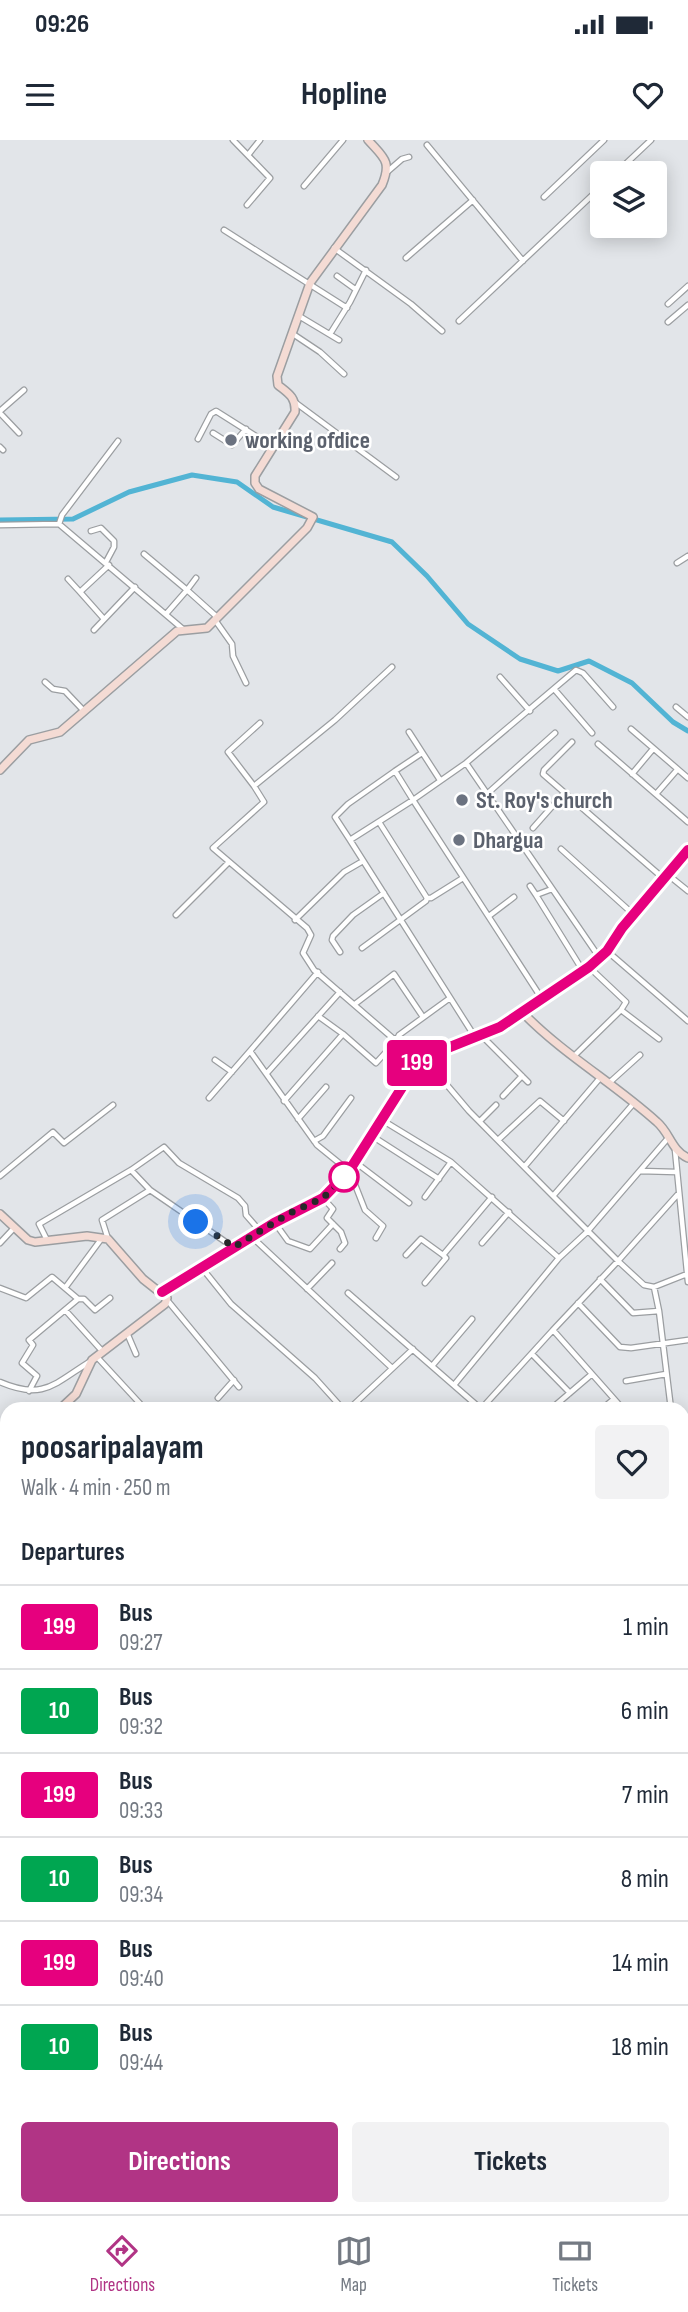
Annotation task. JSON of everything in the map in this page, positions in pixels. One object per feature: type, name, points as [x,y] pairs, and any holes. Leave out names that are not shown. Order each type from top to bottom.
[{"type":"street","points":[[233,140],[270,178],[247,205]]},
{"type":"street","points":[[248,155],[260,140]]},
{"type":"street","points":[[304,186],[343,140]]},
{"type":"street","points":[[368,140],[387,161],[387,172],[382,185],[310,283],[277,376],[278,385],[292,395],[296,402],[396,477]]},
{"type":"street","points":[[629,161],[651,140]]},
{"type":"street","points":[[544,197],[600,141]]},
{"type":"street","points":[[427,145],[523,261]]},
{"type":"street","points":[[387,172],[402,159],[410,157]]},
{"type":"street","points":[[459,321],[590,197]]},
{"type":"street","points":[[406,258],[473,200]]},
{"type":"street","points":[[224,230],[347,308]]},
{"type":"street","points":[[334,247],[411,304],[442,331]]},
{"type":"street","points":[[330,334],[366,270]]},
{"type":"street","points":[[337,276],[355,289]]},
{"type":"street","points":[[668,304],[688,286]]},
{"type":"street","points":[[668,322],[688,305]]},
{"type":"street","points":[[298,316],[339,340]]},
{"type":"street","points":[[292,333],[320,352],[344,374]]},
{"type":"street","points":[[19,433],[0,412],[23,390]]},
{"type":"street","points":[[0,770],[29,740],[60,732],[177,631],[207,628],[307,528],[313,517],[259,489],[255,484],[255,477],[295,412],[296,402]]},
{"type":"street","points":[[198,439],[211,414],[216,411],[273,447]]},
{"type":"street","points":[[213,433],[232,446],[246,429]]},
{"type":"street","points":[[59,523],[62,515],[118,442]]},
{"type":"street","points":[[0,525],[59,523],[185,630]]},
{"type":"street","points":[[80,592],[107,563],[114,547],[114,541],[101,528],[91,531]]},
{"type":"street","points":[[144,554],[216,618],[232,644],[233,656],[246,683]]},
{"type":"street","points":[[677,564],[688,556]]},
{"type":"street","points":[[166,614],[197,578]]},
{"type":"street","points":[[68,579],[104,619]]},
{"type":"street","points":[[94,629],[135,587]]},
{"type":"street","points":[[254,786],[335,720],[392,667]]},
{"type":"street","points":[[350,840],[466,763],[576,670],[581,671],[613,707]]},
{"type":"street","points":[[500,677],[530,711]]},
{"type":"street","points":[[45,682],[52,689],[65,691],[84,712]]},
{"type":"street","points":[[555,690],[592,733]]},
{"type":"street","points":[[676,707],[688,717]]},
{"type":"street","points":[[260,723],[228,752],[264,802],[213,848],[310,932],[309,943],[303,953],[318,972],[396,1041],[421,1059],[587,1232],[644,1285],[654,1287],[687,1275]]},
{"type":"street","points":[[631,729],[688,778]]},
{"type":"street","points":[[409,732],[440,780]]},
{"type":"street","points":[[488,793],[555,733]]},
{"type":"street","points":[[572,742],[543,773],[664,876],[688,891]]},
{"type":"street","points":[[598,744],[688,822]]},
{"type":"street","points":[[632,774],[653,749]]},
{"type":"street","points":[[422,753],[335,817],[450,998],[478,1035],[528,1082]]},
{"type":"street","points":[[466,763],[600,958]]},
{"type":"street","points":[[656,794],[677,769]]},
{"type":"street","points":[[395,771],[543,1000]]},
{"type":"street","points":[[533,828],[564,793]]},
{"type":"street","points":[[379,822],[427,898]]},
{"type":"street","points":[[561,849],[633,914]]},
{"type":"street","points":[[162,1292],[260,1231],[323,1198],[348,1172],[421,1059],[500,1027],[586,969],[607,951],[633,914],[688,850]]},
{"type":"street","points":[[295,920],[344,873],[363,860]]},
{"type":"street","points":[[176,915],[229,862]]},
{"type":"street","points":[[362,948],[427,898],[463,878]]},
{"type":"street","points":[[530,886],[586,969],[626,1002],[572,1057]]},
{"type":"street","points":[[536,895],[552,889]]},
{"type":"street","points":[[340,952],[332,940],[333,936],[353,915],[384,893]]},
{"type":"street","points":[[489,916],[514,898]]},
{"type":"street","points":[[607,951],[688,1021]]},
{"type":"street","points":[[209,1098],[318,972]]},
{"type":"street","points":[[355,1004],[394,974],[423,1017]]},
{"type":"street","points":[[267,1073],[340,992]]},
{"type":"street","points":[[318,1016],[376,1063],[399,1035],[450,998]]},
{"type":"street","points":[[621,1010],[659,1039]]},
{"type":"street","points":[[523,1013],[572,1057],[660,1124],[669,1137],[676,1150],[688,1282]]},
{"type":"street","points":[[284,1101],[343,1034]]},
{"type":"street","points":[[250,1051],[314,1142],[348,1172],[365,1210],[383,1226],[376,1237]]},
{"type":"street","points":[[609,1083],[640,1055]]},
{"type":"street","points":[[215,1060],[232,1072]]},
{"type":"street","points":[[503,1096],[522,1076]]},
{"type":"street","points":[[525,1166],[601,1077]]},
{"type":"street","points":[[298,1119],[326,1087]]},
{"type":"street","points":[[314,1142],[323,1136],[351,1098]]},
{"type":"street","points":[[498,1140],[540,1101],[564,1121]]},
{"type":"street","points":[[554,1196],[635,1103]]},
{"type":"street","points":[[0,1176],[53,1132],[64,1143],[113,1105]]},
{"type":"street","points":[[480,1121],[496,1105]]},
{"type":"street","points":[[382,1120],[451,1162],[559,1258]]},
{"type":"street","points":[[372,1136],[439,1179]]},
{"type":"street","points":[[454,1385],[559,1258],[587,1232],[669,1137]]},
{"type":"street","points":[[47,1241],[39,1224],[131,1170],[164,1147],[179,1163],[238,1198],[245,1206],[246,1214],[260,1231]]},
{"type":"street","points":[[676,1150],[688,1157]]},
{"type":"street","points":[[355,1161],[409,1203]]},
{"type":"street","points":[[425,1197],[451,1162]]},
{"type":"street","points":[[131,1170],[150,1190],[234,1247]]},
{"type":"street","points":[[640,1171],[677,1172]]},
{"type":"street","points":[[150,1190],[102,1220],[105,1238],[143,1279],[162,1292],[240,1387]]},
{"type":"street","points":[[488,1402],[679,1193]]},
{"type":"street","points":[[443,1255],[492,1197]]},
{"type":"street","points":[[323,1198],[333,1208],[327,1218],[345,1241],[340,1249]]},
{"type":"street","points":[[482,1243],[509,1212]]},
{"type":"street","points":[[0,1214],[28,1240],[47,1241],[87,1236],[105,1238]]},
{"type":"street","points":[[274,1223],[288,1241],[310,1249],[333,1224]]},
{"type":"street","points":[[0,1242],[14,1227]]},
{"type":"street","points":[[251,1237],[392,1368]]},
{"type":"street","points":[[65,1288],[105,1238]]},
{"type":"street","points":[[406,1255],[421,1239],[446,1258],[425,1283]]},
{"type":"street","points":[[307,1289],[332,1263]]},
{"type":"street","points":[[201,1268],[231,1304],[315,1378],[337,1402]]},
{"type":"street","points":[[0,1288],[26,1298],[52,1277],[95,1310],[110,1298]]},
{"type":"street","points":[[600,1279],[633,1313],[659,1311]]},
{"type":"street","points":[[654,1287],[669,1402]]},
{"type":"street","points":[[348,1293],[473,1402]]},
{"type":"street","points":[[29,1391],[37,1376],[22,1363],[33,1345],[29,1340],[78,1299]]},
{"type":"street","points":[[0,1382],[41,1392],[97,1356],[167,1300]]},
{"type":"street","points":[[578,1303],[619,1346],[631,1348],[688,1340]]},
{"type":"street","points":[[66,1311],[97,1356],[139,1402]]},
{"type":"street","points":[[432,1366],[472,1319]]},
{"type":"street","points":[[553,1330],[616,1402]]},
{"type":"street","points":[[127,1334],[136,1354]]},
{"type":"street","points":[[356,1402],[413,1349]]},
{"type":"street","points":[[533,1354],[570,1393]]},
{"type":"street","points":[[67,1402],[76,1394],[97,1356]]},
{"type":"street","points":[[559,1402],[592,1374]]},
{"type":"street","points":[[626,1381],[666,1374]]},
{"type":"street","points":[[218,1398],[234,1380]]},
{"type":"street","points":[[610,1402],[614,1399]]},
{"type":"waterway","points":[[0,520],[73,519],[129,492],[192,475],[237,482],[273,507],[392,542],[427,576],[468,624],[520,659],[558,671],[589,661],[632,683],[673,722],[688,731]]},
{"type":"bus line","name":"199","points":[[162,1292],[290,1213],[323,1198],[349,1171],[420,1059],[500,1027],[589,967],[607,951],[622,928],[688,850]]},
{"type":"place","name":"working ofdice","points":[[231,440]]},
{"type":"place","name":"St. Roy's church","points":[[462,800]]},
{"type":"place","name":"Dhargua","points":[[459,840]]},
{"type":"route","points":[[196,1222],[234,1247],[290,1213],[323,1198],[347,1174],[344,1177]]}]
